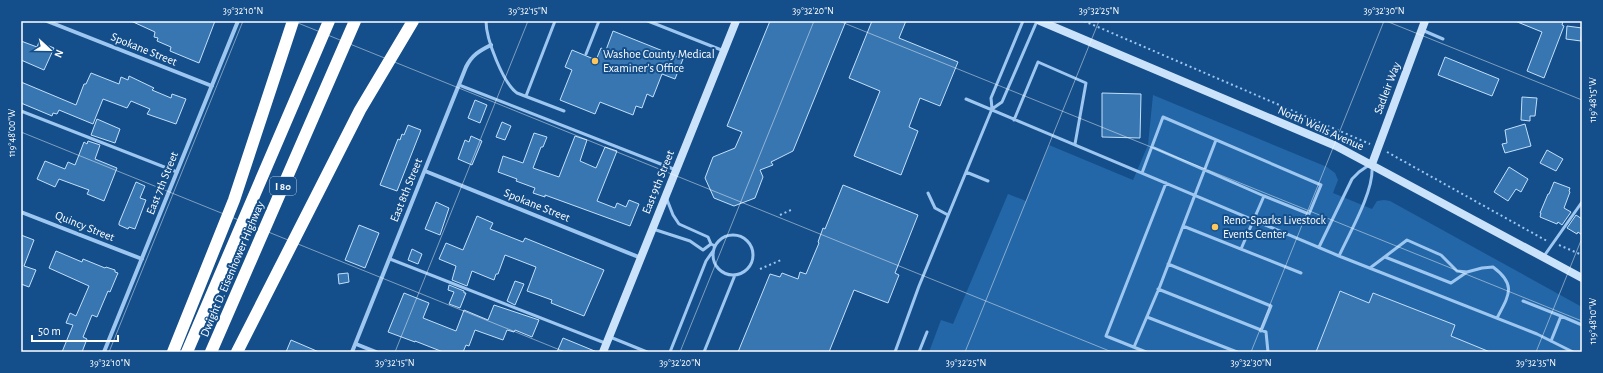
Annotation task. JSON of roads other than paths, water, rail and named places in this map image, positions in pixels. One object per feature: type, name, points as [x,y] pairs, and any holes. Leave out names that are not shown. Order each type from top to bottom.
[{"type":"highway","points":[[173,352],[232,207],[293,21]]},
{"type":"highway","name":"Dwight D. Eisenhower Highway","points":[[187,352],[329,21]]},
{"type":"highway","name":"Dwight D. Eisenhower Highway","points":[[211,352],[355,21]]},
{"type":"highway","points":[[237,352],[360,110],[413,21]]},
{"type":"main road","name":"East 9th Street","points":[[603,352],[736,21]]},
{"type":"main road","name":"North Wells Avenue","points":[[1039,21],[1330,143],[1372,164],[1582,278]]},
{"type":"main road","name":"Sadleir Way","points":[[1372,164],[1425,21]]},
{"type":"street","name":"Spokane Street","points":[[47,21],[212,86]]},
{"type":"street","name":"East 7th Street","points":[[104,352],[238,21]]},
{"type":"street","name":"East 8th Street","points":[[352,352],[471,58],[476,53],[491,45]]},
{"type":"street","name":"Spokane Street","points":[[425,171],[641,258]]},
{"type":"street","name":"Quincy Street","points":[[21,212],[142,260]]},
{"type":"street","points":[[356,344],[376,352]]},
{"type":"lane","points":[[486,21],[486,31],[491,45],[510,88],[517,93],[564,111]]},
{"type":"lane","points":[[526,96],[555,21]]},
{"type":"lane","points":[[586,54],[599,21]]},
{"type":"lane","points":[[648,21],[724,51]]},
{"type":"lane","points":[[895,352],[919,286],[992,109],[991,98],[1023,21]]},
{"type":"lane","points":[[992,109],[1002,102],[1039,21]]},
{"type":"lane","points":[[1422,30],[1443,39]]},
{"type":"lane","points":[[1014,120],[1038,62],[1086,83],[1075,144]]},
{"type":"lane","points":[[459,85],[676,170]]},
{"type":"lane","points":[[966,98],[1014,120],[1075,144],[1339,256],[1497,318],[1573,352]]},
{"type":"lane","points":[[21,111],[177,172]]},
{"type":"lane","points":[[1142,173],[1152,147],[1164,117],[1322,185],[1309,214],[1152,147]]},
{"type":"lane","points":[[1134,347],[1216,140]]},
{"type":"lane","points":[[1319,247],[1352,180],[1359,172],[1372,164]]},
{"type":"lane","points":[[1339,256],[1370,189],[1372,164]]},
{"type":"lane","points":[[966,172],[988,181]]},
{"type":"lane","points":[[1146,352],[1106,336],[1166,183]]},
{"type":"lane","points":[[928,193],[935,208],[948,215]]},
{"type":"lane","points":[[652,229],[690,241],[703,250],[713,245],[725,237],[732,235],[738,236],[745,239],[750,244],[753,257],[751,264],[742,273],[735,275],[729,275],[718,269],[715,264],[713,245],[708,237],[679,224],[673,215],[666,196]]},
{"type":"lane","points":[[1241,249],[1264,196]]},
{"type":"lane","points":[[1543,257],[1582,202]]},
{"type":"lane","points":[[1183,226],[1300,273]]},
{"type":"lane","points":[[1370,268],[1407,240],[1441,255],[1457,271],[1467,272]]},
{"type":"lane","points":[[670,352],[706,261],[713,251]]},
{"type":"lane","points":[[1385,257],[1451,283],[1467,272],[1492,267],[1504,276],[1509,289],[1505,303],[1497,318]]},
{"type":"lane","points":[[390,259],[608,340],[647,352]]},
{"type":"lane","points":[[1168,264],[1271,306],[1261,331]]},
{"type":"lane","points":[[704,352],[735,275]]},
{"type":"lane","points":[[1158,289],[1266,332],[1268,352]]},
{"type":"lane","points":[[1523,301],[1582,325]]},
{"type":"lane","points":[[1551,341],[1562,316]]},
{"type":"lane","points":[[1147,317],[1237,352]]},
{"type":"lane","points":[[919,352],[927,332]]},
{"type":"place","name":"Washoe County Medical Examiner’s Office","points":[[595,61]]},
{"type":"place","name":"Reno-Sparks Livestock Events Center","points":[[1215,227]]}]
